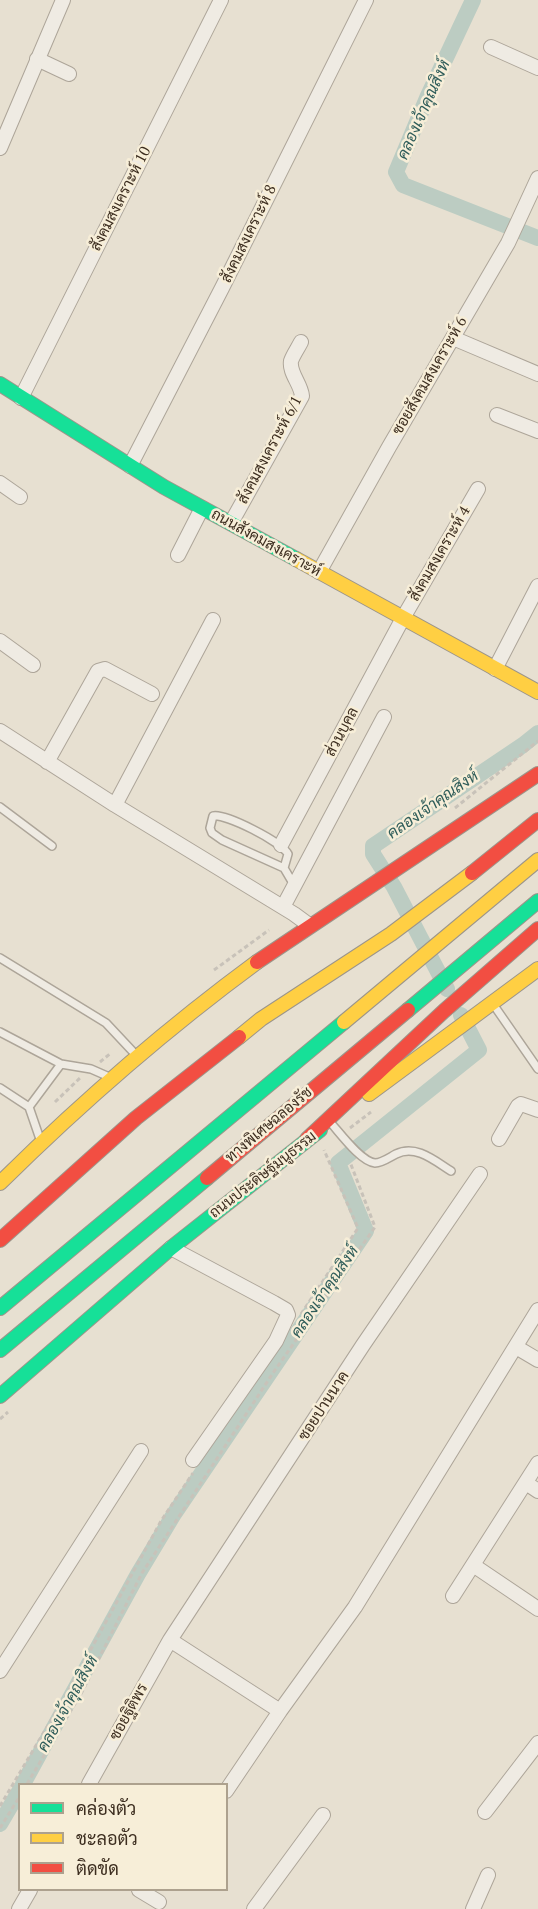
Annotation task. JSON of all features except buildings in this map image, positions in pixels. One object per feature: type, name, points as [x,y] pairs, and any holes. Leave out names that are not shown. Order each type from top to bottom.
[{"type":"main road","name":"ถนนสังคมสงเคราะห์","points":[[0,384],[130,466],[202,508],[537,692]]},
{"type":"main road","points":[[0,1183],[41,1141],[112,1078],[237,978],[309,925],[467,825],[538,774]]},
{"type":"main road","points":[[0,1240],[136,1118],[261,1019],[391,934],[538,820]]},
{"type":"main road","points":[[0,1308],[538,860]]},
{"type":"main road","name":"ทางพิเศษฉลองรัช","points":[[0,1350],[538,901]]},
{"type":"main road","points":[[308,1139],[444,1011],[538,929]]},
{"type":"main road","name":"ถนนประดิษฐ์มนูธรรม","points":[[0,1396],[171,1248],[308,1139],[474,1017],[497,1009],[538,969]]},
{"type":"street","points":[[0,148],[63,0]]},
{"type":"street","name":"สังคมสงเคราะห์ 10","points":[[21,398],[221,0]]},
{"type":"street","name":"สังคมสงเคราะห์ 8","points":[[130,466],[366,0]]},
{"type":"street","points":[[491,47],[538,68]]},
{"type":"street","points":[[37,59],[69,74]]},
{"type":"street","name":"ซอยสังคมสงเคราะห์ 6","points":[[319,572],[508,243],[538,178]]},
{"type":"street","points":[[453,338],[538,374]]},
{"type":"street","name":"สังคมสงเคราะห์ 6/1","points":[[231,523],[302,396],[301,387],[291,367],[291,361],[300,342]]},
{"type":"street","points":[[498,415],[538,431]]},
{"type":"street","points":[[0,483],[20,497]]},
{"type":"street","name":"สังคมสงเคราะห์ 4","points":[[403,618],[478,489]]},
{"type":"street","points":[[178,555],[202,508]]},
{"type":"street","points":[[495,669],[538,586]]},
{"type":"street","name":"ส่วนบุคล","points":[[281,845],[403,618]]},
{"type":"street","points":[[115,805],[213,620]]},
{"type":"street","points":[[0,641],[33,664]]},
{"type":"street","points":[[47,762],[98,671],[105,669],[152,694]]},
{"type":"street","points":[[283,907],[384,717]]},
{"type":"street","points":[[0,731],[309,925]]},
{"type":"street","points":[[499,1139],[518,1106],[521,1104],[533,1108]]},
{"type":"street","name":"ซอยปานนาค","points":[[170,1640],[363,1345],[480,1174]]},
{"type":"street","points":[[171,1248],[274,1303],[286,1310],[288,1315],[276,1341],[193,1466]]},
{"type":"street","points":[[228,1788],[355,1606],[538,1310]]},
{"type":"street","points":[[516,1347],[538,1360]]},
{"type":"street","points":[[0,1671],[141,1451]]},
{"type":"street","points":[[453,1596],[538,1463]]},
{"type":"street","points":[[526,1483],[538,1491]]},
{"type":"street","points":[[473,1565],[538,1609]]},
{"type":"street","points":[[170,1640],[280,1711]]},
{"type":"street","name":"ซอยฐิติพร","points":[[90,1783],[170,1640]]},
{"type":"street","points":[[485,1812],[538,1743]]},
{"type":"street","points":[[254,1909],[323,1815]]},
{"type":"street","points":[[473,1909],[488,1875]]},
{"type":"street","points":[[19,1909],[29,1891]]},
{"type":"street","points":[[141,1891],[157,1905],[166,1891]]},
{"type":"lane","points":[[0,807],[52,846]]},
{"type":"lane","points":[[284,868],[288,854],[281,845],[228,818],[213,816],[212,833],[222,840],[284,868],[294,885]]},
{"type":"lane","points":[[0,958],[106,1023],[138,1057]]},
{"type":"lane","points":[[497,1009],[538,1069]]},
{"type":"lane","points":[[0,1032],[61,1064],[91,1069],[112,1078]]},
{"type":"lane","points":[[29,1107],[61,1064]]},
{"type":"lane","points":[[0,1088],[29,1107],[41,1141]]},
{"type":"lane","points":[[330,1122],[364,1158],[375,1163],[406,1150],[423,1154],[451,1172]]},
{"type":"path","points":[[448,814],[538,741]]},
{"type":"path","points":[[300,1315],[358,1228],[324,1149]]},
{"type":"path","points":[[28,1783],[82,1692],[142,1573],[273,1373],[375,1227],[350,1162]]},
{"type":"path","points":[[0,1806],[66,1695],[160,1521],[193,1466]]},
{"type":"path","points":[[0,1828],[18,1799]]},
{"type":"waterway","name":"คลองเจ้าคุณสิงห์","points":[[473,0],[427,98],[396,172],[403,185],[538,238]]},
{"type":"waterway","name":"คลองเจ้าคุณสิงห์","points":[[447,989],[394,887],[373,854],[373,846],[538,733]]},
{"type":"waterway","name":"คลองเจ้าคุณสิงห์","points":[[24,1783],[138,1574],[174,1514],[366,1231],[338,1163],[479,1050],[461,1015]]},
{"type":"waterway","name":"คลองเจ้าคุณสิงห์","points":[[0,1824],[18,1793]]},
{"type":"traffic: fast","points":[[0,384],[164,487],[296,559]]},
{"type":"traffic: fast","points":[[408,1010],[538,901]]},
{"type":"traffic: fast","points":[[0,1308],[344,1022]]},
{"type":"traffic: fast","points":[[0,1396],[171,1248],[320,1130]]},
{"type":"traffic: fast","points":[[0,1350],[207,1178]]},
{"type":"traffic: slow","points":[[296,559],[538,692]]},
{"type":"traffic: slow","points":[[344,1022],[538,860]]},
{"type":"traffic: slow","points":[[239,1037],[261,1019],[391,934],[472,873]]},
{"type":"traffic: slow","points":[[0,1183],[125,1068],[257,962]]},
{"type":"traffic: slow","points":[[369,1094],[538,969]]},
{"type":"traffic: jam","points":[[257,962],[538,774]]},
{"type":"traffic: jam","points":[[472,873],[538,820]]},
{"type":"traffic: jam","points":[[307,1139],[444,1011],[538,929]]},
{"type":"traffic: jam","points":[[207,1178],[408,1010]]},
{"type":"traffic: jam","points":[[0,1240],[136,1118],[239,1037]]}]
